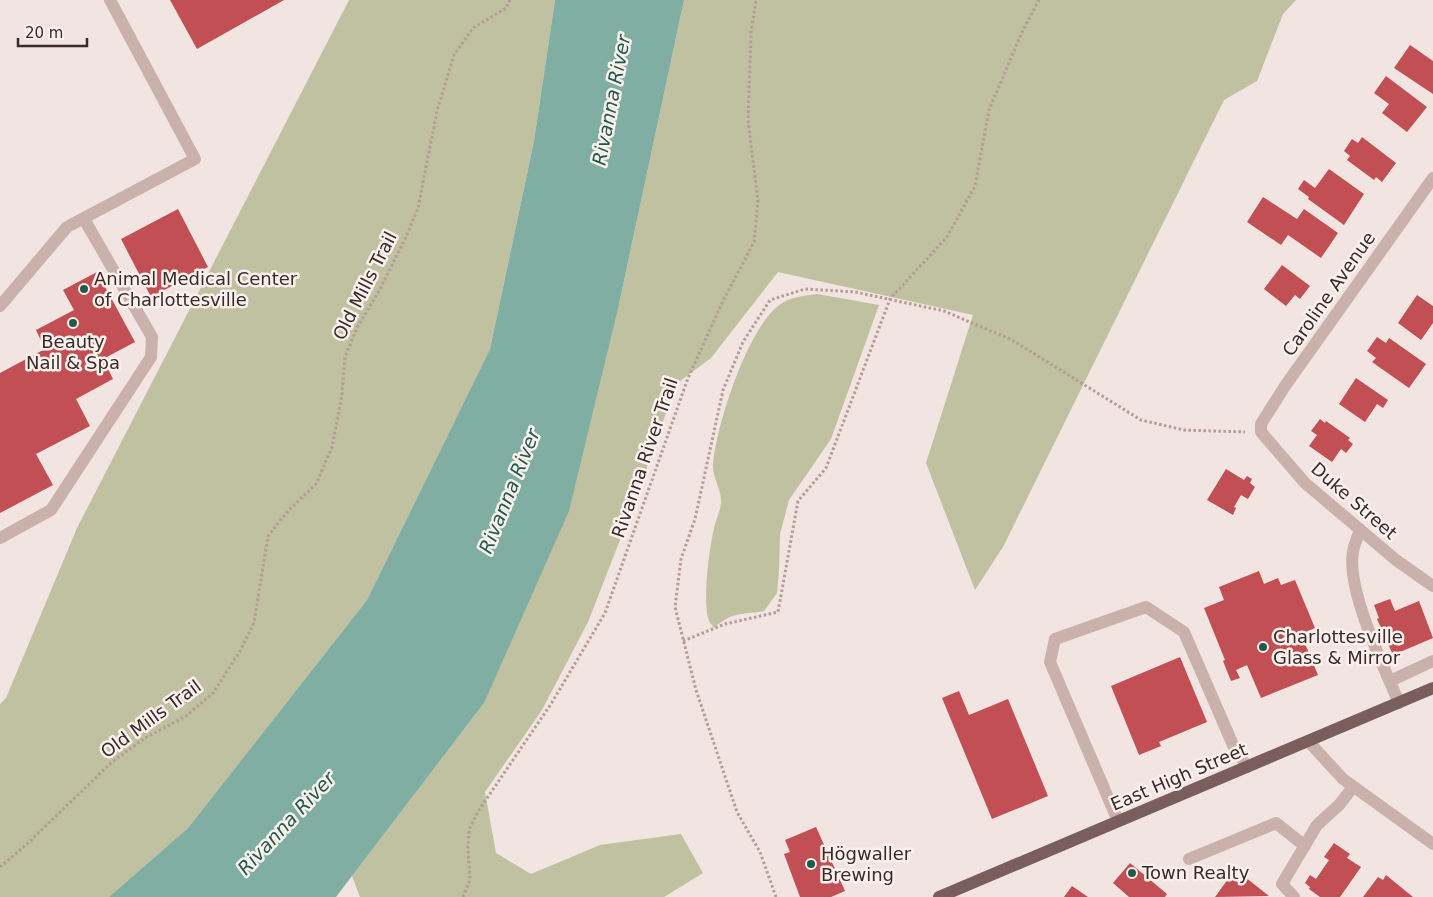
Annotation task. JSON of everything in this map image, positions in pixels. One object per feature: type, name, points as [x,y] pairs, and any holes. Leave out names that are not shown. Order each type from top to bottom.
[{"type":"main road","name":"East High Street","points":[[939,897],[1433,688]]},
{"type":"street","points":[[0,306],[68,227],[195,158],[110,0]]},
{"type":"street","name":"Caroline Avenue","points":[[1261,432],[1261,424],[1285,386],[1433,178]]},
{"type":"street","points":[[0,538],[51,510],[151,357],[152,337],[84,219]]},
{"type":"street","name":"Duke Street","points":[[1261,432],[1305,483],[1396,560],[1433,586]]},
{"type":"street","points":[[1360,530],[1352,553],[1354,588],[1399,703]]},
{"type":"street","points":[[1118,822],[1050,662],[1055,640],[1146,607],[1184,632],[1232,745],[1247,767]]},
{"type":"street","points":[[1390,681],[1433,661]]},
{"type":"street","points":[[1308,741],[1343,779],[1433,844]]},
{"type":"street","points":[[1294,897],[1282,884],[1317,825],[1338,805],[1353,786]]},
{"type":"street","points":[[1189,859],[1276,823],[1305,846]]},
{"type":"path","name":"Old Mills Trail","points":[[0,867],[27,844],[112,762],[145,738],[186,716],[213,693],[240,650],[254,623],[268,536],[288,511],[316,484],[332,447],[342,395],[345,357],[358,326],[379,291],[418,208],[437,110],[454,55],[473,28],[506,8],[510,0]]},
{"type":"path","name":"Rivanna River Trail","points":[[463,897],[470,880],[469,830],[479,810],[551,704],[605,613],[688,378],[722,303],[754,242],[758,201],[748,120],[751,32],[756,0]]},
{"type":"path","points":[[683,641],[725,624],[778,612],[798,501],[826,468],[890,299],[947,237],[975,186],[989,110],[1022,32],[1039,0]]},
{"type":"path","points":[[776,897],[760,852],[737,812],[696,690],[675,607],[681,559],[695,519],[723,390],[744,342],[770,300],[805,289],[855,292],[944,311],[1012,340],[1141,420],[1184,430],[1261,432]]},
{"type":"green space","points":[[349,0],[555,0],[534,141],[490,349],[367,600],[188,828],[109,897],[0,897],[0,704],[6,698],[77,528]]},
{"type":"green space","points":[[684,0],[1296,0],[1283,14],[1257,81],[1224,100],[1003,547],[975,590],[926,463],[973,315],[778,272],[711,358],[676,384],[636,499],[588,622],[542,710],[485,792],[496,853],[531,874],[600,845],[681,834],[703,873],[664,897],[360,897],[352,876],[484,703],[619,304]]},
{"type":"green space","points":[[817,294],[879,305],[831,439],[789,500],[780,534],[777,593],[764,611],[732,616],[714,628],[708,618],[706,585],[712,538],[721,502],[713,465],[715,448],[727,404],[745,357],[755,335],[766,318],[778,306],[787,301],[796,297]]},
{"type":"water","name":"Rivanna River","points":[[555,0],[684,0],[619,304],[569,511],[484,703],[336,897],[109,897],[188,828],[367,600],[490,349],[534,141]]},
{"type":"building","points":[[170,0],[284,0],[197,49]]},
{"type":"building","points":[[1410,45],[1433,61],[1433,94],[1394,68]]},
{"type":"building","points":[[1386,76],[1427,107],[1407,132],[1382,113],[1389,104],[1374,93]]},
{"type":"building","points":[[1362,137],[1396,163],[1382,182],[1376,177],[1374,180],[1347,160],[1350,156],[1344,151],[1352,139],[1358,143]]},
{"type":"building","points":[[1329,169],[1364,194],[1344,225],[1308,199],[1309,197],[1298,189],[1304,180],[1315,188]]},
{"type":"building","points":[[1263,197],[1297,219],[1304,209],[1338,233],[1321,258],[1288,235],[1281,245],[1247,222]]},
{"type":"building","points":[[178,209],[208,267],[151,297],[121,239]]},
{"type":"building","points":[[1282,265],[1310,286],[1300,299],[1295,295],[1286,306],[1264,289]]},
{"type":"building","points":[[97,272],[135,342],[103,359],[113,379],[76,399],[90,426],[36,454],[53,485],[0,513],[0,373],[45,349],[36,330],[74,310],[63,290]]},
{"type":"building","points":[[1417,295],[1433,306],[1433,323],[1421,340],[1398,323]]},
{"type":"building","points":[[1377,337],[1386,343],[1389,338],[1426,364],[1409,388],[1372,362],[1376,358],[1367,351]]},
{"type":"building","points":[[1356,378],[1388,400],[1383,408],[1377,404],[1365,422],[1339,404]]},
{"type":"building","points":[[1320,419],[1325,423],[1326,421],[1350,438],[1348,440],[1353,444],[1346,453],[1341,449],[1332,462],[1309,446],[1317,435],[1311,431]]},
{"type":"building","points":[[1226,469],[1244,480],[1247,476],[1252,479],[1250,483],[1255,487],[1248,499],[1241,495],[1234,507],[1236,508],[1233,515],[1207,500]]},
{"type":"building","name":"Charlottesville Glass & Mirror","points":[[1259,571],[1264,584],[1278,578],[1281,585],[1295,580],[1315,628],[1301,634],[1318,675],[1261,698],[1247,665],[1236,670],[1240,678],[1231,681],[1223,661],[1225,660],[1204,608],[1224,600],[1219,587]]},
{"type":"building","points":[[1390,599],[1395,611],[1419,601],[1433,638],[1393,655],[1377,619],[1379,618],[1374,605]]},
{"type":"building","points":[[1180,657],[1207,722],[1159,742],[1161,746],[1139,755],[1111,686]]},
{"type":"building","points":[[959,691],[969,715],[1008,699],[1048,796],[992,819],[942,698]]},
{"type":"building","name":"Högwaller Brewing","points":[[816,827],[845,891],[831,897],[800,897],[784,854],[790,852],[785,840]]},
{"type":"building","points":[[1334,843],[1350,854],[1347,858],[1361,867],[1340,897],[1320,897],[1309,889],[1310,887],[1305,883],[1310,875],[1316,879],[1329,860],[1324,857]]},
{"type":"building","name":"Town Realty","points":[[1130,863],[1167,894],[1165,897],[1129,897],[1113,883]]},
{"type":"building","points":[[1231,875],[1240,882],[1245,877],[1269,896],[1215,897]]},
{"type":"building","points":[[1386,875],[1413,897],[1363,897],[1378,877],[1383,880]]},
{"type":"building","points":[[1072,886],[1088,897],[1064,897]]},
{"type":"place","name":"Animal Medical Center of Charlottesville","points":[[84,289]]},
{"type":"place","name":"Beauty Nail & Spa","points":[[73,323]]},
{"type":"place","name":"Charlottesville Glass & Mirror","points":[[1263,647]]},
{"type":"place","name":"Högwaller Brewing","points":[[811,864]]},
{"type":"place","name":"Town Realty","points":[[1132,873]]}]
